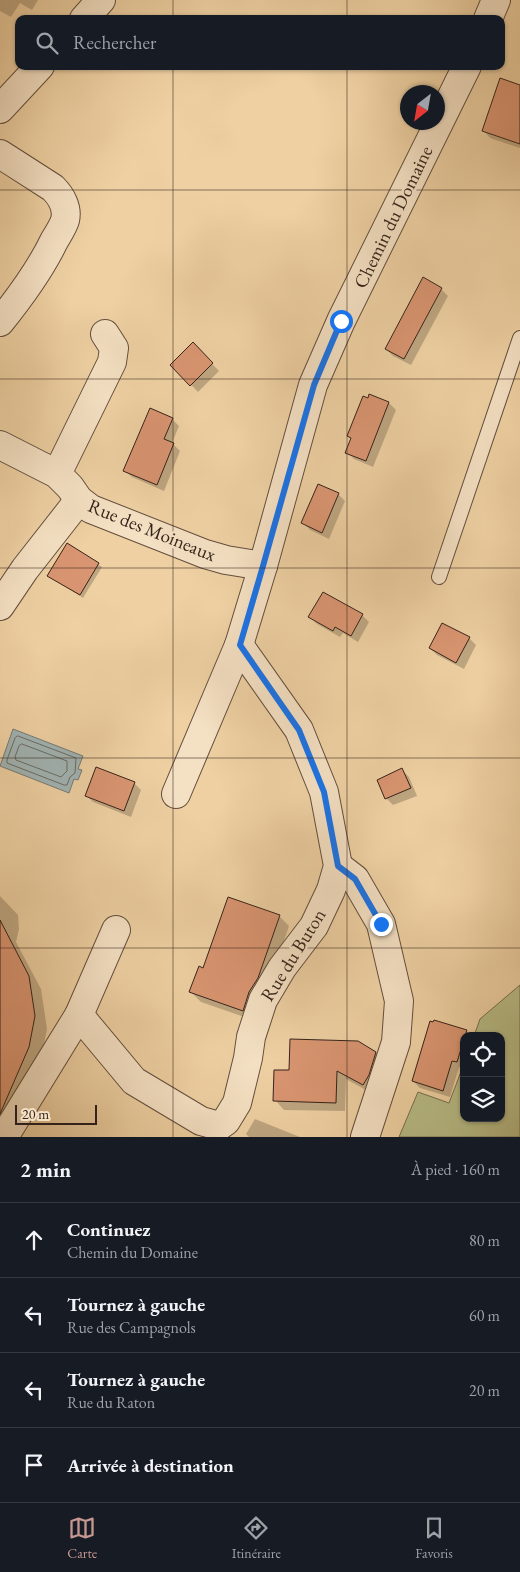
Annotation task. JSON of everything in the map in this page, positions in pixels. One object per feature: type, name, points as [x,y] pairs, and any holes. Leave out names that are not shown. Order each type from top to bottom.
[{"type":"street","points":[[88,15],[101,0]]},
{"type":"street","points":[[490,15],[496,0]]},
{"type":"street","points":[[0,109],[36,70]]},
{"type":"street","name":"Chemin du Domaine","points":[[176,794],[240,645],[314,385],[341,321],[465,70]]},
{"type":"street","points":[[0,154],[53,188],[60,195],[65,209],[65,219],[47,254],[23,292],[0,322]]},
{"type":"street","points":[[57,474],[112,362],[114,348],[105,334]]},
{"type":"street","name":"Rue des Moineaux","points":[[0,445],[57,474],[70,486],[79,500],[91,509],[198,552],[226,560],[263,566]]},
{"type":"street","points":[[0,606],[25,568],[79,500]]},
{"type":"street","points":[[240,645],[299,730],[324,792],[338,866],[355,879],[381,924],[399,1001],[396,1042],[364,1137]]},
{"type":"street","name":"Rue du Buton","points":[[79,1015],[134,1082],[216,1131],[226,1121],[237,1103],[251,1037],[263,1000],[282,968],[314,926],[331,890],[338,866]]},
{"type":"street","points":[[4,1137],[79,1015],[116,930]]},
{"type":"lane","points":[[439,576],[520,338]]},
{"type":"green space","points":[[520,985],[520,1137],[399,1137],[418,1092],[449,1103],[460,1074],[460,1122],[505,1122],[505,1032],[475,1032],[480,1019]]},
{"type":"water","points":[[13,729],[83,756],[78,769],[82,770],[78,780],[74,779],[69,793],[0,766]]},
{"type":"building","points":[[500,78],[520,85],[520,144],[482,131]]},
{"type":"building","points":[[423,277],[442,288],[404,359],[385,349]]},
{"type":"building","points":[[193,342],[213,363],[190,386],[170,365]]},
{"type":"building","points":[[369,394],[389,402],[366,461],[345,453],[351,438],[347,436],[363,396],[368,398]]},
{"type":"building","points":[[150,408],[173,418],[164,439],[174,443],[157,485],[123,471]]},
{"type":"building","points":[[318,484],[339,493],[322,533],[301,523]]},
{"type":"building","points":[[67,543],[99,563],[80,595],[47,576]]},
{"type":"building","points":[[323,592],[363,614],[351,636],[335,627],[333,631],[308,617]]},
{"type":"building","points":[[442,623],[470,637],[456,663],[429,648]]},
{"type":"building","points":[[96,767],[135,782],[124,811],[85,796]]},
{"type":"building","points":[[402,768],[411,788],[385,799],[377,780]]},
{"type":"building","points":[[228,897],[280,915],[258,978],[249,992],[243,1011],[189,992],[199,966],[203,968]]},
{"type":"building","points":[[0,920],[29,976],[35,1016],[29,1047],[0,1114]]},
{"type":"building","points":[[434,1020],[467,1030],[466,1032],[460,1032],[460,1052],[457,1062],[452,1061],[443,1091],[412,1081],[430,1021],[433,1022]]},
{"type":"building","points":[[290,1039],[358,1041],[376,1052],[369,1075],[363,1085],[337,1071],[336,1103],[273,1101],[274,1070],[289,1070]]},
{"type":"route","points":[[341,321],[314,385],[240,645],[299,730],[324,792],[338,866],[355,879],[381,924]]}]
